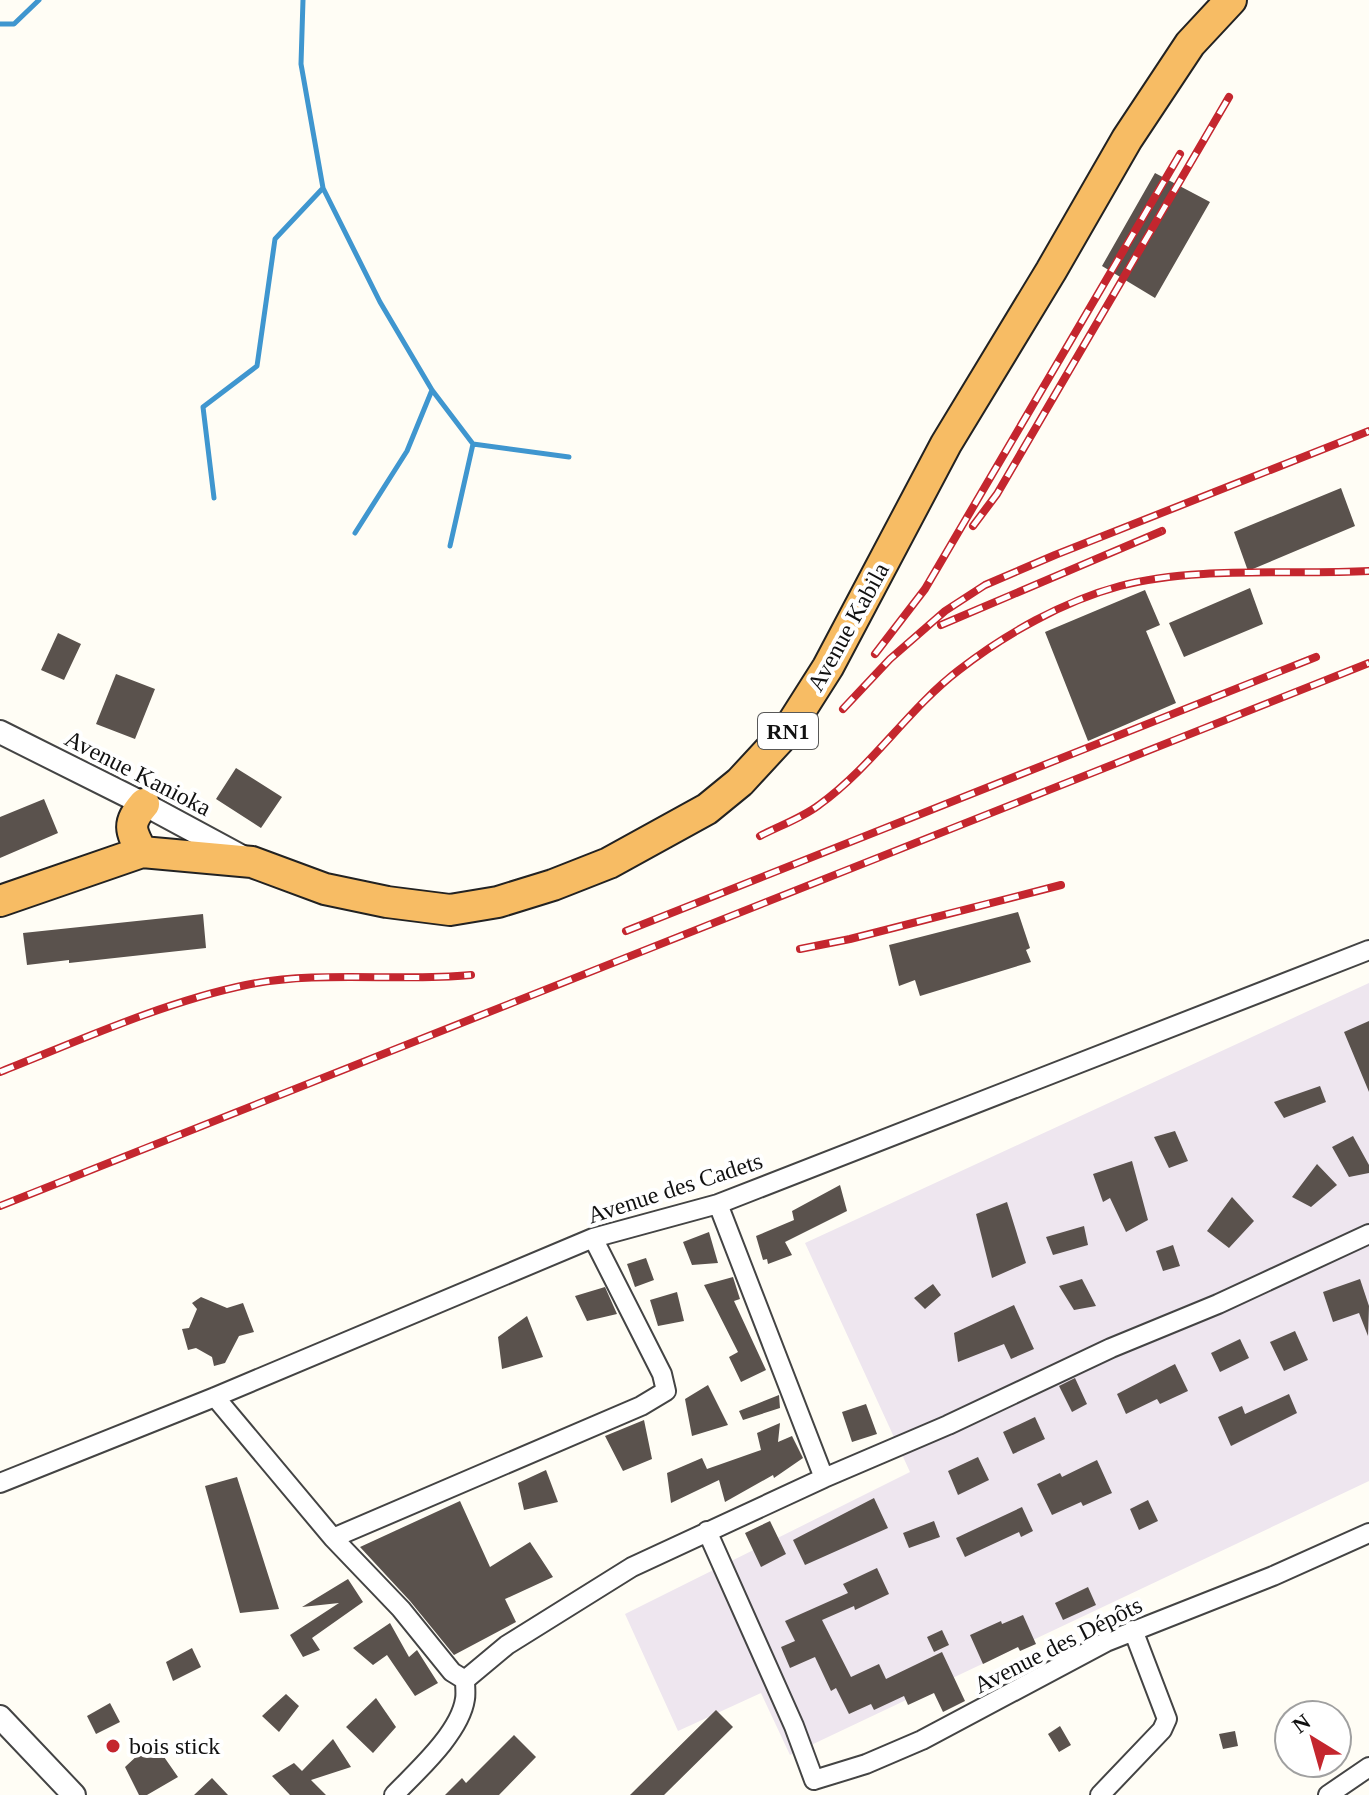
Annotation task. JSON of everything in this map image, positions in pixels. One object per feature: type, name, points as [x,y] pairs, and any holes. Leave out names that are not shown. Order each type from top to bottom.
[{"type":"highway","name":"Avenue Kabila","points":[[0,901],[142,852],[252,862],[325,889],[387,902],[450,910],[498,902],[609,863],[707,809],[740,782],[788,730],[828,667],[946,444],[1127,139],[1190,44],[1231,0]]},
{"type":"highway","points":[[142,852],[131,826],[144,804]]},
{"type":"street","name":"Avenue Kanioka","points":[[0,732],[252,862]]},
{"type":"street","name":"Avenue des Cadets","points":[[0,1483],[215,1397],[593,1238],[718,1204],[1369,950]]},
{"type":"street","points":[[718,1204],[824,1478]]},
{"type":"street","points":[[465,1680],[507,1645],[632,1567],[1369,1234]]},
{"type":"street","points":[[333,1538],[641,1406],[666,1391],[662,1374],[593,1238]]},
{"type":"street","points":[[215,1397],[333,1538],[401,1609],[439,1659],[465,1680]]},
{"type":"street","points":[[707,1531],[789,1715],[809,1788]]},
{"type":"street","name":"Avenue des Dépôts","points":[[809,1788],[922,1740],[1074,1658],[1133,1630],[1273,1576],[1369,1533]]},
{"type":"street","points":[[1100,1795],[1162,1730],[1167,1719],[1133,1630]]},
{"type":"street","points":[[394,1795],[429,1758],[458,1719],[465,1700],[465,1680]]},
{"type":"street","points":[[0,1717],[74,1795]]},
{"type":"street","points":[[1328,1795],[1369,1767]]},
{"type":"shaded area","points":[[1369,983],[1369,1481],[790,1755],[761,1693],[678,1731],[625,1614],[910,1472],[805,1243]]},
{"type":"building","points":[[1155,173],[1210,202],[1155,298],[1102,266]]},
{"type":"building","points":[[1341,488],[1355,526],[1248,571],[1234,532]]},
{"type":"building","points":[[1250,588],[1263,624],[1184,657],[1169,623]]},
{"type":"building","points":[[1145,590],[1160,625],[1146,631],[1176,703],[1088,741],[1045,632]]},
{"type":"building","points":[[58,633],[81,644],[64,680],[41,670]]},
{"type":"building","points":[[116,674],[155,689],[135,739],[96,724]]},
{"type":"building","points":[[236,768],[282,797],[261,828],[216,799]]},
{"type":"building","points":[[44,799],[58,833],[0,858],[0,817]]},
{"type":"building","points":[[1018,912],[1030,948],[1026,950],[1031,962],[920,996],[915,980],[899,986],[889,945]]},
{"type":"building","points":[[203,914],[206,948],[27,965],[23,933]]},
{"type":"building","points":[[1369,1021],[1369,1092],[1344,1032]]},
{"type":"building","points":[[1320,1086],[1326,1102],[1284,1118],[1274,1102]]},
{"type":"building","points":[[1175,1131],[1188,1161],[1169,1168],[1154,1137]]},
{"type":"building","points":[[1353,1136],[1369,1165],[1369,1173],[1349,1177],[1332,1147]]},
{"type":"building","points":[[1132,1161],[1148,1220],[1126,1232],[1110,1198],[1103,1202],[1093,1174]]},
{"type":"building","points":[[1317,1164],[1337,1185],[1311,1207],[1292,1197]]},
{"type":"building","points":[[840,1185],[847,1211],[785,1242],[792,1255],[768,1264],[767,1259],[763,1260],[756,1236],[794,1220],[792,1211]]},
{"type":"building","points":[[1232,1197],[1254,1221],[1229,1248],[1207,1231]]},
{"type":"building","points":[[1007,1202],[1026,1263],[992,1278],[976,1214]]},
{"type":"building","points":[[1084,1226],[1088,1245],[1053,1255],[1046,1237]]},
{"type":"building","points":[[709,1232],[718,1263],[692,1265],[683,1242]]},
{"type":"building","points":[[1173,1245],[1180,1266],[1163,1271],[1156,1251]]},
{"type":"building","points":[[646,1258],[654,1280],[635,1287],[627,1264]]},
{"type":"building","points":[[733,1277],[740,1299],[734,1301],[766,1370],[741,1382],[729,1357],[738,1352],[704,1285]]},
{"type":"building","points":[[1082,1279],[1096,1306],[1074,1310],[1059,1286]]},
{"type":"building","points":[[1360,1279],[1369,1306],[1368,1336],[1359,1313],[1333,1322],[1323,1292]]},
{"type":"building","points":[[933,1284],[941,1295],[925,1309],[914,1298]]},
{"type":"building","points":[[605,1287],[617,1314],[587,1321],[575,1296]]},
{"type":"building","points":[[677,1292],[684,1321],[658,1326],[650,1300]]},
{"type":"building","points":[[201,1297],[227,1308],[243,1303],[254,1332],[239,1336],[225,1363],[214,1366],[212,1357],[196,1348],[188,1350],[182,1329],[189,1328],[197,1309],[192,1303]]},
{"type":"building","points":[[1014,1305],[1034,1349],[1011,1359],[1004,1344],[958,1362],[954,1333]]},
{"type":"building","points":[[527,1316],[543,1357],[502,1369],[498,1337]]},
{"type":"building","points":[[1295,1331],[1308,1360],[1284,1371],[1270,1342]]},
{"type":"building","points":[[1240,1339],[1249,1358],[1220,1372],[1211,1353]]},
{"type":"building","points":[[1175,1364],[1188,1391],[1160,1404],[1157,1399],[1126,1414],[1117,1394]]},
{"type":"building","points":[[1075,1378],[1087,1404],[1072,1412],[1059,1386]]},
{"type":"building","points":[[708,1385],[728,1425],[692,1436],[685,1399]]},
{"type":"building","points":[[1289,1394],[1297,1413],[1231,1446],[1218,1417],[1242,1406],[1245,1414]]},
{"type":"building","points":[[779,1395],[780,1408],[743,1420],[739,1411]]},
{"type":"building","points":[[866,1404],[877,1434],[852,1442],[842,1412]]},
{"type":"building","points":[[1035,1417],[1045,1439],[1013,1454],[1003,1432]]},
{"type":"building","points":[[644,1420],[652,1459],[623,1471],[605,1436]]},
{"type":"building","points":[[780,1423],[778,1442],[792,1436],[803,1458],[774,1478],[773,1475],[725,1502],[719,1480],[671,1503],[667,1473],[702,1458],[707,1469],[761,1450],[757,1433]]},
{"type":"building","points":[[978,1457],[989,1480],[958,1495],[948,1471]]},
{"type":"building","points":[[1097,1460],[1112,1493],[1052,1515],[1037,1484],[1060,1473],[1062,1477]]},
{"type":"building","points":[[546,1470],[558,1502],[524,1510],[518,1483]]},
{"type":"building","points":[[237,1477],[279,1609],[240,1613],[205,1486]]},
{"type":"building","points":[[874,1498],[888,1528],[805,1565],[793,1540]]},
{"type":"building","points":[[1148,1500],[1158,1521],[1139,1530],[1130,1509]]},
{"type":"building","points":[[460,1501],[490,1567],[530,1542],[553,1577],[505,1599],[516,1622],[454,1655],[360,1547]]},
{"type":"building","points":[[1022,1507],[1033,1531],[1021,1537],[1019,1532],[965,1557],[956,1538]]},
{"type":"building","points":[[770,1521],[786,1554],[761,1567],[745,1533]]},
{"type":"building","points":[[934,1521],[940,1537],[909,1548],[903,1533]]},
{"type":"building","points":[[877,1568],[889,1594],[855,1610],[854,1606],[822,1620],[851,1677],[879,1664],[886,1679],[942,1652],[965,1701],[943,1712],[934,1693],[908,1705],[904,1696],[874,1710],[871,1704],[849,1714],[836,1688],[831,1691],[815,1657],[790,1668],[781,1647],[795,1641],[785,1621],[848,1593],[843,1584]]},
{"type":"building","points":[[348,1579],[363,1602],[312,1638],[320,1650],[303,1657],[290,1635],[339,1603],[302,1607]]},
{"type":"building","points":[[1088,1587],[1096,1605],[1063,1620],[1055,1603]]},
{"type":"building","points":[[1023,1615],[1036,1644],[1020,1651],[1018,1647],[983,1664],[970,1635]]},
{"type":"building","points":[[390,1623],[409,1657],[417,1650],[438,1683],[415,1696],[387,1655],[373,1665],[353,1648]]},
{"type":"building","points":[[942,1630],[949,1645],[934,1652],[927,1637]]},
{"type":"building","points":[[192,1648],[201,1667],[173,1681],[166,1662]]},
{"type":"building","points":[[286,1694],[299,1706],[279,1732],[262,1716]]},
{"type":"building","points":[[376,1698],[396,1727],[373,1753],[346,1727]]},
{"type":"building","points":[[110,1703],[120,1722],[96,1734],[87,1716]]},
{"type":"building","points":[[716,1710],[733,1727],[664,1795],[630,1795]]},
{"type":"building","points":[[1060,1726],[1071,1745],[1059,1752],[1048,1734]]},
{"type":"building","points":[[1235,1731],[1238,1746],[1223,1749],[1219,1734]]},
{"type":"building","points":[[514,1735],[536,1757],[499,1795],[445,1795],[462,1778],[466,1783]]},
{"type":"building","points":[[333,1739],[351,1767],[311,1780],[326,1795],[290,1795],[272,1776],[294,1763],[302,1771]]},
{"type":"building","points":[[153,1741],[178,1777],[147,1795],[139,1795],[125,1767]]},
{"type":"building","points":[[212,1778],[228,1795],[194,1795]]},
{"type":"waterway","points":[[0,24],[14,24],[39,0]]},
{"type":"waterway","points":[[303,0],[301,64],[323,188],[380,302],[432,390],[473,444],[450,546]]},
{"type":"waterway","points":[[214,498],[203,407],[257,366],[275,239],[323,188]]},
{"type":"waterway","points":[[355,533],[407,451],[432,390]]},
{"type":"waterway","points":[[473,444],[569,457]]},
{"type":"railway","points":[[973,526],[997,494],[1229,97]]},
{"type":"railway","points":[[875,654],[925,589],[1180,154]]},
{"type":"railway","points":[[843,709],[890,659],[945,611],[985,585],[1369,431]]},
{"type":"railway","points":[[941,625],[1162,531]]},
{"type":"railway","points":[[760,836],[805,814],[838,790],[923,702],[959,670],[1015,632],[1078,600],[1120,586],[1179,576],[1369,571]]},
{"type":"railway","points":[[626,931],[1316,657]]},
{"type":"railway","points":[[0,1206],[1369,663]]},
{"type":"railway","points":[[800,949],[1061,885]]},
{"type":"railway","points":[[0,1072],[184,1001],[246,985],[302,978],[471,975]]},
{"type":"place","name":"bois stick","points":[[113,1746]]}]
